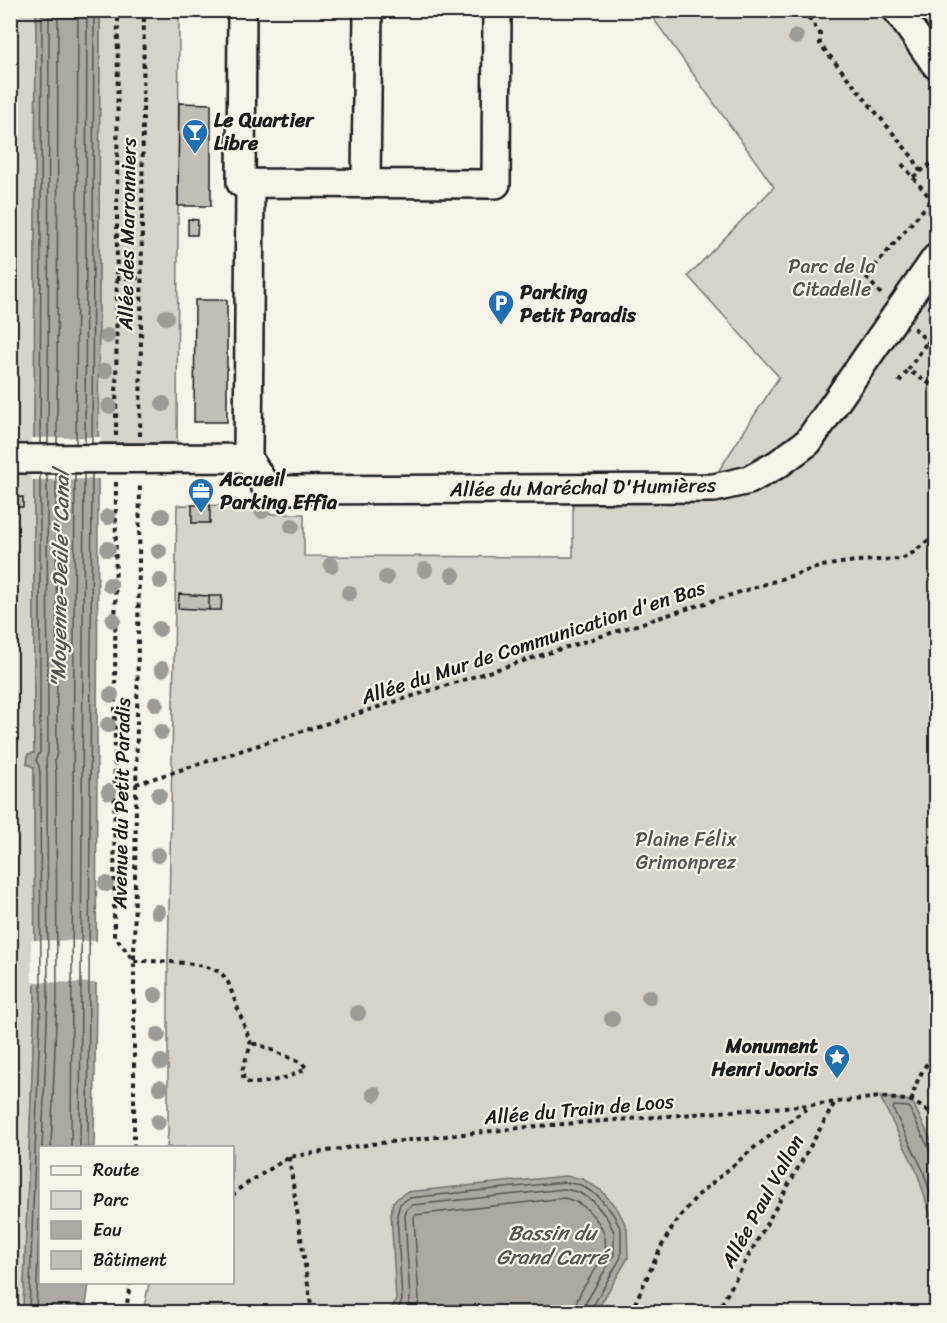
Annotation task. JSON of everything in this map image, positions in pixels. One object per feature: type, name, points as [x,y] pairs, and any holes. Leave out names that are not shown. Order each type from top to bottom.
[{"type":"street","points":[[242,10],[241,183],[496,184],[497,10]]},
{"type":"street","points":[[366,183],[368,10]]},
{"type":"street","points":[[897,10],[936,65]]},
{"type":"street","points":[[19,459],[248,458],[250,183]]},
{"type":"street","name":"Allée du Maréchal D'Humières","points":[[248,458],[268,490],[714,488],[749,480],[778,464],[808,442],[936,258]]},
{"type":"path","points":[[118,10],[116,278],[124,458],[114,935],[134,961],[168,961],[210,968],[222,974],[228,982],[251,1044],[242,1071],[244,1080],[251,1084],[271,1081],[302,1073],[306,1068],[258,1044],[251,1044]]},
{"type":"path","name":"Allée des Marronniers","points":[[124,458],[142,278],[144,10]]},
{"type":"path","points":[[803,10],[820,33],[820,44],[914,159],[920,171]]},
{"type":"path","points":[[913,177],[936,160]]},
{"type":"path","points":[[902,164],[936,206]]},
{"type":"path","points":[[885,298],[866,277],[932,199]]},
{"type":"path","points":[[116,278],[142,278]]},
{"type":"path","points":[[907,321],[936,347]]},
{"type":"path","points":[[899,382],[936,329]]},
{"type":"path","points":[[908,370],[936,388]]},
{"type":"path","name":"Avenue du Petit Paradis","points":[[124,458],[136,784],[134,1146]]},
{"type":"path","name":"Allée du Mur de Communication d'en Bas","points":[[136,784],[822,566],[855,561],[902,559],[936,534]]},
{"type":"path","points":[[912,1101],[913,1089],[936,1051]]},
{"type":"path","name":"Allée du Train de Loos","points":[[234,1194],[289,1157],[372,1144],[538,1126],[811,1105],[880,1097],[912,1101],[936,1116]]},
{"type":"path","name":"Allée Paul Vallon","points":[[717,1312],[834,1103]]},
{"type":"path","points":[[630,1312],[665,1239],[675,1222],[696,1197],[755,1147],[811,1105]]},
{"type":"path","points":[[289,1157],[312,1312]]},
{"type":"path","points":[[126,1312],[130,1284]]},
{"type":"green space","points":[[10,11],[36,11],[34,753],[28,755],[27,764],[34,766],[35,996],[23,1312],[10,1312]]},
{"type":"green space","points":[[100,11],[179,11],[177,443],[98,443]]},
{"type":"green space","points":[[648,11],[936,11],[936,1312],[143,1312],[149,1284],[234,1284],[234,1146],[167,1146],[168,961],[177,505],[270,506],[270,514],[304,514],[304,556],[573,557],[573,499],[716,475],[779,377],[688,276],[774,187]]},
{"type":"water","name":"\"Moyenne-Deûle\" Canal","points":[[36,11],[100,11],[94,1146],[39,1146],[39,1284],[89,1284],[85,1312],[23,1312],[35,996],[34,767],[27,764],[28,754],[34,753]]},
{"type":"water","points":[[880,1097],[912,1101],[936,1151],[936,1233],[917,1172]]},
{"type":"water","name":"Bassin du Grand Carré","points":[[565,1176],[583,1179],[602,1191],[618,1210],[627,1228],[628,1258],[596,1312],[390,1312],[396,1300],[391,1214],[393,1202],[406,1192]]},
{"type":"water","points":[[208,1305],[222,1305],[235,1312],[195,1312]]},
{"type":"pier","points":[[101,437],[99,479],[31,480],[31,438]]},
{"type":"pier","points":[[31,940],[99,941],[99,983],[32,982]]},
{"type":"building","name":"Le Quartier Libre","points":[[179,103],[211,104],[211,206],[178,206]]},
{"type":"building","points":[[188,219],[198,220],[197,235],[188,235]]},
{"type":"building","points":[[195,300],[227,300],[227,422],[194,422]]},
{"type":"building","points":[[23,497],[23,507],[10,507],[10,498]]},
{"type":"building","name":"Accueil Parking Effia","points":[[192,505],[210,505],[210,523],[192,523]]},
{"type":"building","points":[[179,594],[209,596],[209,610],[178,608]]},
{"type":"building","points":[[209,596],[222,596],[221,610],[209,610]]},
{"type":"place","name":"Le Quartier Libre","points":[[195,155]]},
{"type":"place","name":"Parking Petit Paradis","points":[[501,326]]},
{"type":"place","name":"Accueil Parking Effia","points":[[201,514]]},
{"type":"place","name":"Monument Henri Jooris","points":[[837,1080]]},
{"type":"park label","name":"Parc de la Citadelle","points":[[832,278]]},
{"type":"park label","name":"Plaine Félix Grimonprez","points":[[686,850]]}]
